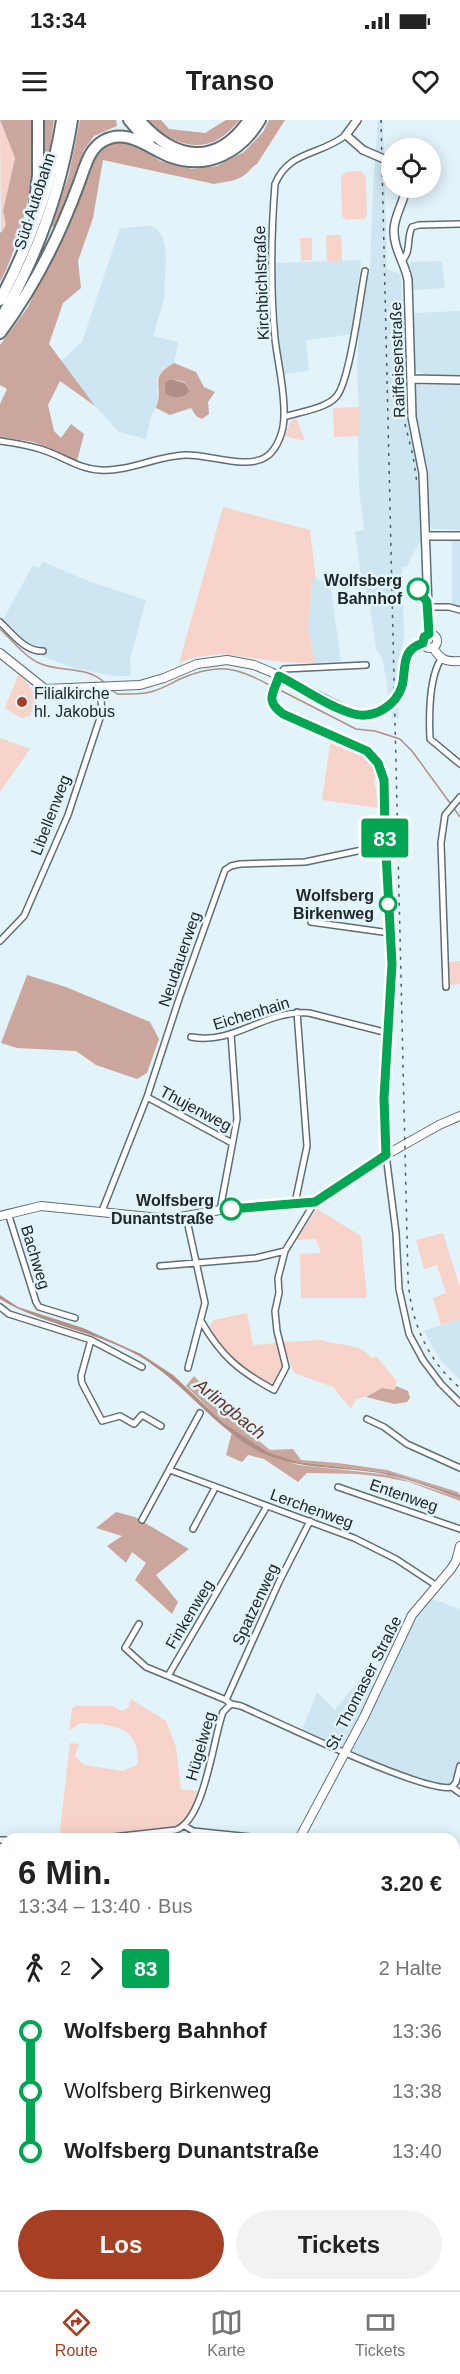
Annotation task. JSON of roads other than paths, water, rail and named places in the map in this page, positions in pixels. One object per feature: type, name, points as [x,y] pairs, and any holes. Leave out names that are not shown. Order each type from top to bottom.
[{"type":"highway","points":[[27,244],[37,190],[38,120]]},
{"type":"highway","name":"Süd Autobahn","points":[[0,300],[27,244],[50,180],[62,120]]},
{"type":"highway","name":"Süd Autobahn","points":[[0,320],[25,272],[47,220],[65,158],[72,120]]},
{"type":"highway","points":[[129,120],[158,151]]},
{"type":"highway","points":[[139,120],[161,142],[174,149],[195,153],[208,151],[232,139],[249,120]]},
{"type":"highway","points":[[0,333],[36,281],[62,228],[88,158],[97,145],[113,136],[122,136],[135,139],[183,161],[202,162],[220,157],[243,142],[260,120]]},
{"type":"main road","points":[[429,634],[436,638],[433,648],[427,648],[423,643],[424,637],[429,634]]},
{"type":"main road","points":[[403,680],[407,655],[413,648],[423,643]]},
{"type":"main road","points":[[433,648],[441,659],[460,662]]},
{"type":"main road","points":[[0,653],[38,686],[45,689],[106,688],[152,682],[197,664],[218,660],[245,663],[352,713],[366,715],[385,708]]},
{"type":"main road","points":[[4,1215],[41,1206],[155,1218],[315,1202],[386,1155],[439,1125],[460,1116]]},
{"type":"main road","name":"St. Thomaser Straße","points":[[304,1833],[364,1716],[412,1615],[458,1562],[460,1546]]},
{"type":"street","name":"Kirchbichlstraße","points":[[0,441],[41,449],[77,466],[100,470],[122,469],[185,455],[248,462],[260,459],[272,451],[280,438],[285,417],[275,340],[271,259],[275,184],[280,173],[290,163],[299,157],[327,148],[346,135],[357,120]]},
{"type":"street","points":[[346,135],[363,150],[381,158]]},
{"type":"street","name":"Raiffeisenstraße","points":[[403,198],[394,226],[396,245],[408,280],[412,417],[422,463],[429,634]]},
{"type":"street","points":[[402,261],[409,252],[411,230],[419,225],[460,224]]},
{"type":"street","points":[[285,417],[326,404],[338,394],[355,332],[365,271]]},
{"type":"street","points":[[411,379],[460,380]]},
{"type":"street","points":[[426,536],[460,536]]},
{"type":"street","points":[[427,607],[449,607],[460,610]]},
{"type":"street","points":[[0,622],[27,648],[34,652],[43,651]]},
{"type":"street","points":[[441,659],[435,668],[429,723],[430,739],[460,764]]},
{"type":"street","points":[[366,665],[282,670],[272,690],[271,701],[279,711],[361,748],[378,763],[384,780],[392,964],[384,1098],[386,1155],[396,1233],[399,1289],[409,1334],[423,1360],[441,1384],[460,1403]]},
{"type":"street","name":"Libellenweg","points":[[0,941],[24,916],[68,815],[102,712],[106,688]]},
{"type":"street","points":[[446,987],[442,826],[448,810],[458,799]]},
{"type":"street","name":"Neudauerweg","points":[[102,1212],[147,1097],[225,870],[240,864],[305,862],[386,846]]},
{"type":"street","points":[[311,922],[390,933]]},
{"type":"street","points":[[295,1203],[307,1146],[297,1012]]},
{"type":"street","name":"Eichenhain","points":[[191,1037],[207,1040],[231,1034],[261,1021],[297,1012],[388,1033]]},
{"type":"street","points":[[220,1210],[237,1119],[231,1034]]},
{"type":"street","name":"Thujenweg","points":[[147,1097],[232,1143]]},
{"type":"street","points":[[201,1321],[218,1349],[227,1358],[248,1376],[274,1390],[286,1367],[277,1331],[275,1311],[279,1293],[278,1278],[285,1251],[315,1202]]},
{"type":"street","name":"Bachweg","points":[[4,1215],[36,1302],[39,1306],[75,1318]]},
{"type":"street","points":[[186,1216],[205,1303],[188,1368]]},
{"type":"street","points":[[160,1266],[256,1258],[285,1251]]},
{"type":"street","points":[[0,1307],[9,1314],[91,1340],[142,1368]]},
{"type":"street","points":[[91,1340],[81,1376],[82,1383],[102,1421],[120,1416],[134,1425],[142,1415],[161,1426]]},
{"type":"street","points":[[142,1520],[200,1413]]},
{"type":"street","points":[[367,1419],[384,1427],[407,1444],[460,1468]]},
{"type":"street","name":"Lerchenweg","points":[[170,1470],[310,1521],[371,1546],[437,1586]]},
{"type":"street","name":"Entenweg","points":[[338,1487],[460,1529]]},
{"type":"street","points":[[194,1529],[215,1488]]},
{"type":"street","name":"Finkenweg","points":[[168,1676],[267,1506]]},
{"type":"street","name":"Spatzenweg","points":[[226,1700],[279,1582],[310,1521]]},
{"type":"street","points":[[139,1624],[125,1648],[146,1667],[231,1704]]},
{"type":"street","name":"Hügelweg","points":[[185,1826],[201,1793],[223,1712],[231,1704],[241,1706],[404,1776],[443,1788],[452,1787]]},
{"type":"street","points":[[460,1767],[456,1782],[452,1787],[460,1793]]},
{"type":"street","points":[[149,1833],[176,1830],[185,1826],[193,1832],[204,1833]]},
{"type":"waterway","points":[[0,629],[24,653],[39,663],[56,668],[82,671],[98,677],[105,683]]},
{"type":"waterway","points":[[110,689],[117,694],[146,693],[193,674],[216,669],[247,674],[271,686]]},
{"type":"waterway","points":[[276,688],[356,729],[375,731],[400,739],[412,751],[450,803]]},
{"type":"waterway","points":[[453,807],[460,817]]},
{"type":"tunnel","points":[[385,708],[396,699],[403,680]]},
{"type":"railway","points":[[381,120],[408,1279],[413,1310],[423,1339],[438,1365],[460,1388]]},
{"type":"railway","points":[[394,353],[400,404],[417,483]]},
{"type":"place","name":"Wolfsberg Bahnhof","points":[[418,589]]},
{"type":"place","name":"Filialkirche hl. Jakobus","points":[[22,702]]},
{"type":"place","name":"Wolfsberg Birkenweg","points":[[388,904]]},
{"type":"place","name":"Wolfsberg Dunantstraße","points":[[231,1209]]},
{"type":"water label","name":"Arlingbach","points":[[230,1409]]}]
